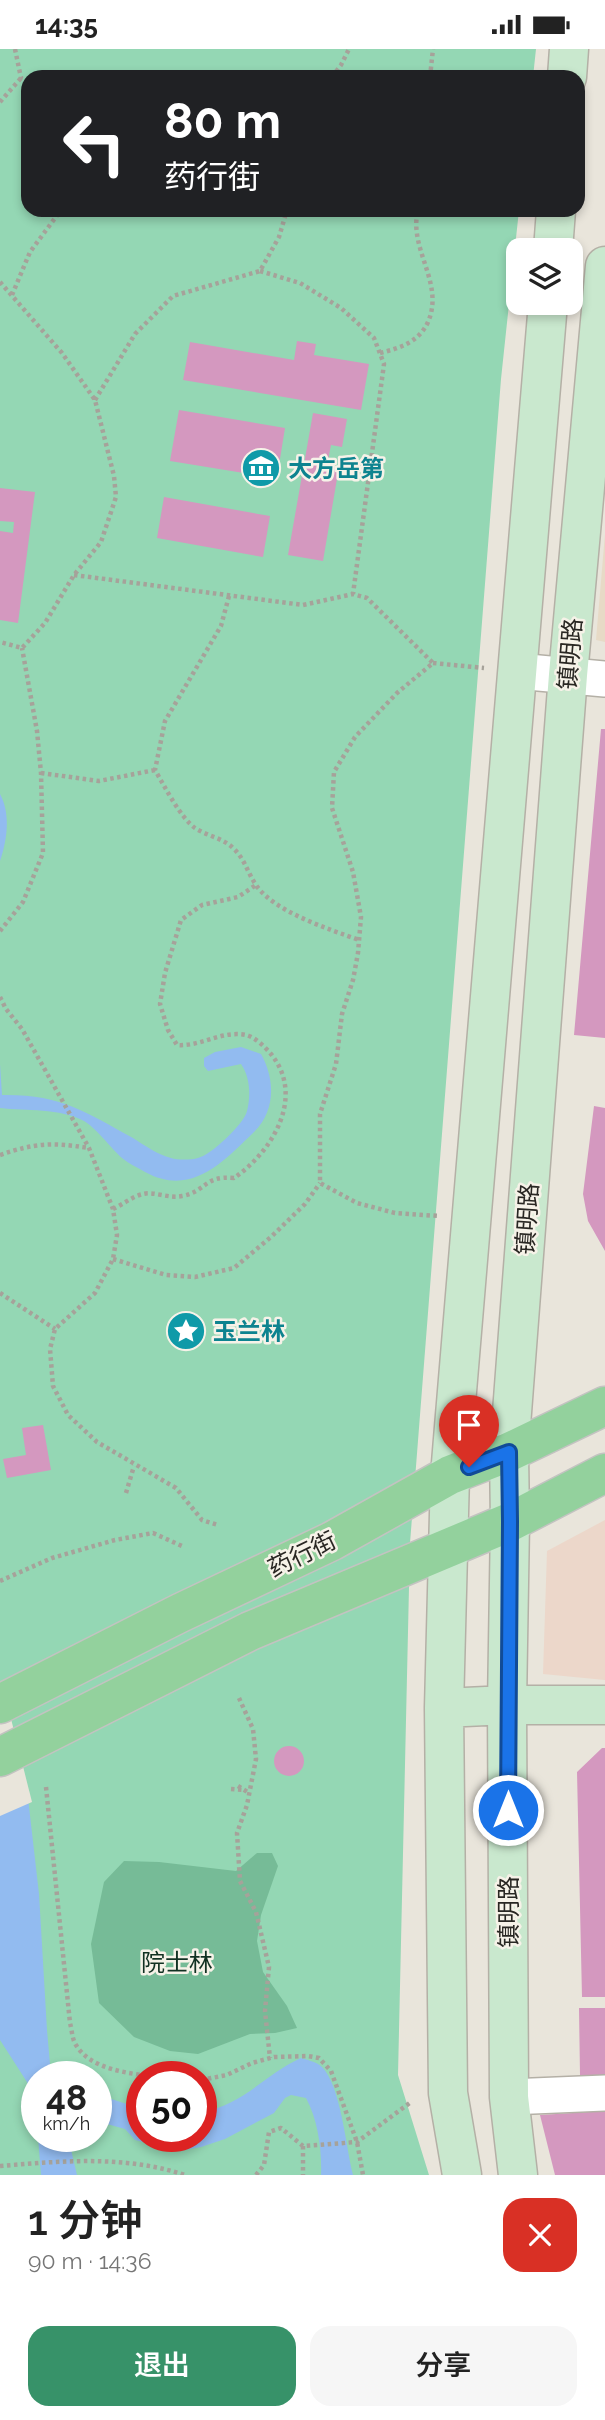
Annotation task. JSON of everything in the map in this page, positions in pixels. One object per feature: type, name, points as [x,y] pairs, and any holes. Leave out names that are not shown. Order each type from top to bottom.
[{"type":"main road","points":[[568,70],[569,49]]},
{"type":"main road","points":[[553,238],[555,217]]},
{"type":"main road","name":"镇明路","points":[[518,2175],[509,2097],[509,1452],[587,677],[605,266]]},
{"type":"main road","name":"镇明路","points":[[462,2175],[449,2093],[444,1708],[450,1475],[501,669],[546,315]]},
{"type":"main road","name":"药行街","points":[[0,1704],[332,1541],[450,1475],[509,1452],[605,1406]]},
{"type":"main road","name":"药行街","points":[[0,1757],[250,1631],[510,1522],[605,1473]]},
{"type":"main road","points":[[444,1708],[605,1705]]},
{"type":"street","points":[[501,669],[587,677]]},
{"type":"street","points":[[509,2097],[605,2093]]},
{"type":"path","points":[[0,102],[21,78],[15,49]]},
{"type":"path","points":[[337,70],[349,49]]},
{"type":"path","points":[[431,70],[433,49]]},
{"type":"path","points":[[12,295],[30,252],[56,217]]},
{"type":"path","points":[[260,271],[279,237],[285,217]]},
{"type":"path","points":[[380,353],[401,347],[423,333],[433,310],[432,284],[417,240],[416,217]]},
{"type":"path","points":[[95,400],[135,334],[173,296],[260,271],[300,283],[341,309],[374,338],[384,364],[353,594]]},
{"type":"path","points":[[0,282],[62,353],[95,400],[114,476],[116,497],[101,542],[74,575],[45,623],[22,648]]},
{"type":"path","points":[[74,575],[303,605],[353,594],[367,598],[433,663],[501,669]]},
{"type":"path","points":[[229,596],[221,626],[165,721],[155,771],[187,820],[195,828],[231,846],[245,861],[256,885],[272,901],[309,921],[359,940]]},
{"type":"path","points":[[0,642],[22,648]]},
{"type":"path","points":[[0,931],[23,902],[43,853],[37,731],[22,648]]},
{"type":"path","points":[[114,1259],[166,1275],[195,1277],[234,1268],[305,1204],[320,1183],[320,1114],[337,1064],[342,1014],[353,980],[361,917],[353,872],[332,808],[334,772],[355,737],[397,694],[433,663]]},
{"type":"path","points":[[41,773],[99,781],[155,771]]},
{"type":"path","points":[[113,1209],[145,1193],[167,1198],[185,1196],[201,1189],[212,1180],[234,1178],[250,1167],[271,1143],[275,1134],[283,1115],[285,1092],[281,1066],[264,1045],[246,1035],[222,1036],[189,1047],[177,1045],[160,1004],[165,973],[181,920],[202,905],[238,897],[256,885]]},
{"type":"path","points":[[0,997],[22,1029],[89,1148],[113,1209],[117,1235],[114,1259],[95,1293],[55,1329],[50,1349],[53,1386],[68,1415],[97,1443],[176,1488],[202,1520],[218,1525]]},
{"type":"path","points":[[0,1155],[28,1146],[56,1143],[89,1148]]},
{"type":"path","points":[[320,1183],[357,1203],[395,1213],[444,1217]]},
{"type":"path","points":[[0,1293],[55,1329]]},
{"type":"path","points":[[124,1492],[134,1466]]},
{"type":"path","points":[[0,1581],[52,1558],[115,1540],[153,1533],[181,1546]]},
{"type":"path","points":[[239,1698],[253,1729],[256,1759],[237,1833],[240,1881],[256,1912],[269,1967],[265,2011],[270,2058]]},
{"type":"path","points":[[238,1786],[247,1792]]},
{"type":"path","points":[[47,1787],[74,2043],[84,2055],[99,2064],[126,2070]]},
{"type":"path","points":[[231,1790],[247,1792]]},
{"type":"path","points":[[217,2077],[270,2058],[319,2058],[331,2071],[357,2142],[363,2175]]},
{"type":"path","points":[[256,2175],[264,2165],[269,2132],[281,2128],[303,2146],[349,2144],[357,2142],[411,2102]]},
{"type":"path","points":[[303,2146],[303,2175]]},
{"type":"path","points":[[0,2167],[107,2160],[163,2168],[185,2175]]},
{"type":"shaded area","points":[[605,534],[605,642],[596,640]]},
{"type":"shaded area","points":[[605,1520],[605,1680],[543,1674],[547,1551]]},
{"type":"green space","points":[[0,49],[536,49],[534,70],[21,70],[21,217],[518,217],[516,238],[506,238],[508,315],[410,1543],[398,2075],[429,2175],[0,2175]]},
{"type":"green space","name":"院士林","points":[[257,1853],[272,1853],[278,1866],[261,1915],[257,1941],[263,1972],[287,2006],[297,2028],[275,2033],[250,2034],[198,2054],[170,2051],[134,2037],[99,2003],[91,1944],[104,1882],[124,1861],[159,1862],[236,1871]]},
{"type":"water","points":[[0,794],[6,810],[7,827],[0,861]]},
{"type":"water","points":[[241,1047],[261,1054],[271,1084],[270,1104],[254,1132],[230,1155],[205,1173],[191,1179],[162,1179],[145,1172],[125,1160],[93,1128],[75,1117],[54,1112],[0,1108],[0,1064],[2,1095],[22,1095],[56,1101],[100,1120],[161,1155],[177,1159],[198,1158],[211,1151],[234,1131],[245,1117],[249,1099],[248,1080],[241,1064],[208,1071],[204,1066],[204,1058],[215,1052]]},
{"type":"water","points":[[0,1691],[28,1798],[39,1894],[50,2061],[21,2061],[21,2073],[0,2040]]},
{"type":"water","points":[[301,2058],[312,2061],[320,2065],[328,2076],[338,2102],[353,2175],[321,2175],[318,2135],[306,2098],[291,2095],[285,2098],[274,2113],[217,2142],[217,2108],[242,2096]]},
{"type":"water","points":[[112,2099],[126,2104],[126,2130],[112,2125]]},
{"type":"water","points":[[39,2152],[72,2152],[77,2175],[41,2175]]},
{"type":"pier","points":[[0,1688],[6,1699],[32,1802],[0,1816]]},
{"type":"building","points":[[297,341],[316,344],[314,355],[369,364],[361,410],[183,380],[190,342],[294,360]]},
{"type":"building","points":[[179,410],[285,428],[279,465],[271,463],[269,477],[170,461]]},
{"type":"building","points":[[313,413],[347,419],[342,447],[331,445],[327,465],[339,467],[323,561],[288,555]]},
{"type":"building","points":[[0,488],[35,492],[18,623],[0,620],[0,531],[13,533],[14,522],[0,521]]},
{"type":"building","points":[[164,497],[270,516],[263,557],[157,538]]},
{"type":"building","points":[[601,729],[605,729],[605,1038],[574,1035]]},
{"type":"building","points":[[594,1106],[605,1108],[605,1251],[588,1221],[583,1194]]},
{"type":"building","points":[[43,1425],[51,1470],[7,1478],[3,1459],[26,1455],[22,1428]]},
{"type":"building","points":[[289,1746],[295,1747],[303,1755],[303,1767],[295,1775],[289,1776],[283,1775],[275,1767],[274,1761],[275,1755],[283,1747]]},
{"type":"building","points":[[605,1748],[605,1997],[582,1997],[577,1772]]},
{"type":"building","points":[[579,2008],[605,2008],[605,2075],[580,2075]]},
{"type":"building","points":[[605,2111],[605,2175],[555,2175],[540,2115]]},
{"type":"place","name":"大方岳第","points":[[261,468]]},
{"type":"place","name":"玉兰林","points":[[186,1331]]},
{"type":"route","points":[[469,1467],[509,1452],[508,1810]]}]
